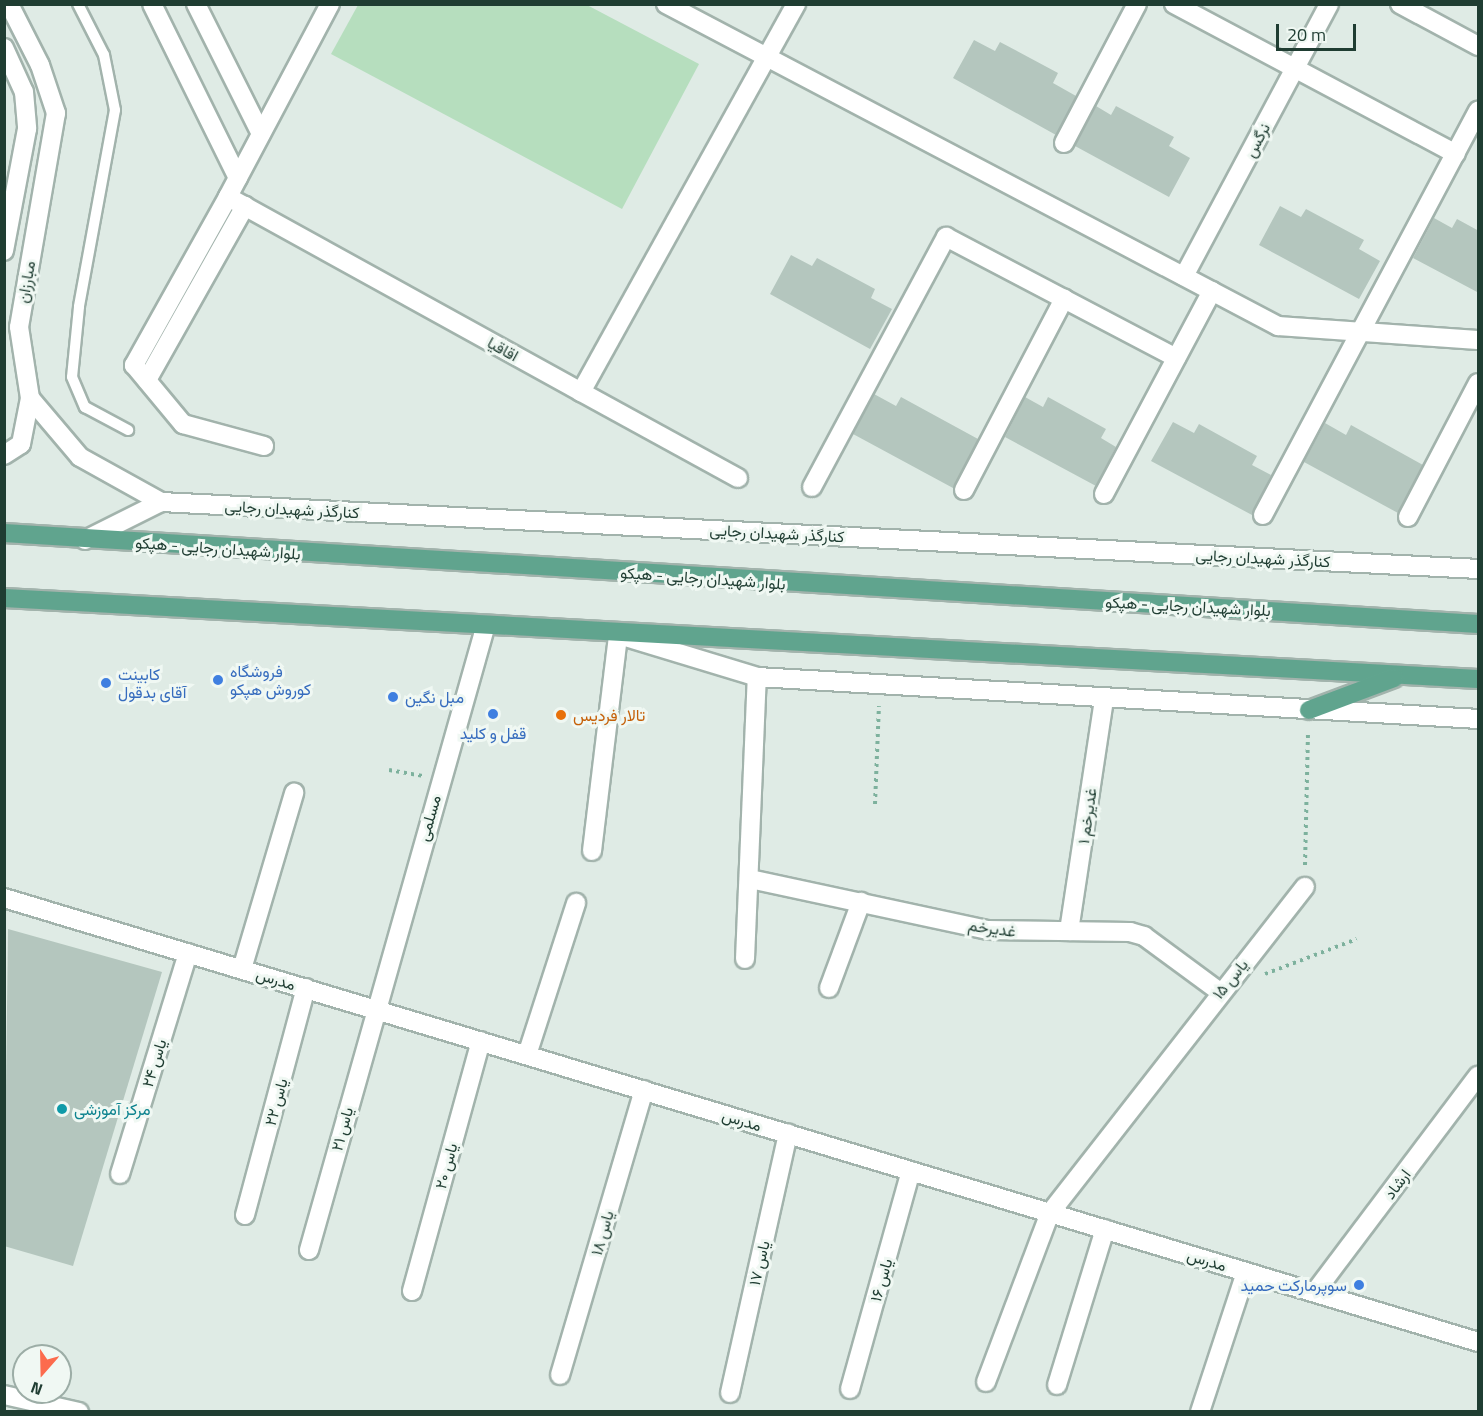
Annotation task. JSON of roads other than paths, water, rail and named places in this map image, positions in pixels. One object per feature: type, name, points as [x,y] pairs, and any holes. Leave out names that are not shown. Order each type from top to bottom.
[{"type":"main road","name":"بلوار شهیدان رجایی - هپکو","points":[[4,533],[85,540],[1479,624]]},
{"type":"main road","points":[[4,598],[485,628],[1479,679]]},
{"type":"main road","points":[[1309,710],[1401,675]]},
{"type":"street","name":"مبارزان","points":[[9,4],[39,65],[56,113],[19,327],[30,398]]},
{"type":"street","points":[[152,4],[238,177]]},
{"type":"street","points":[[196,4],[261,134]]},
{"type":"street","points":[[264,446],[183,424],[134,365],[228,196],[330,4]]},
{"type":"street","points":[[666,4],[1278,326],[1479,340]]},
{"type":"street","points":[[580,392],[796,4]]},
{"type":"street","points":[[1064,143],[1137,4]]},
{"type":"street","points":[[1173,4],[1456,154]]},
{"type":"street","name":"نرگس","points":[[1184,276],[1329,4]]},
{"type":"street","points":[[1400,4],[1479,46]]},
{"type":"street","name":"مبارزان","points":[[4,48],[24,92],[27,129],[4,251]]},
{"type":"street","points":[[1263,515],[1479,111]]},
{"type":"street","name":"اقاقیا","points":[[228,196],[738,478]]},
{"type":"street","points":[[147,380],[245,206]]},
{"type":"street","points":[[812,487],[946,237],[1176,358]]},
{"type":"street","points":[[1104,494],[1212,291]]},
{"type":"street","points":[[964,490],[1064,299]]},
{"type":"street","points":[[1408,517],[1479,383]]},
{"type":"street","points":[[4,455],[21,444],[30,398]]},
{"type":"street","points":[[30,398],[80,457],[161,502]]},
{"type":"street","name":"کنارگذر شهیدان رجایی","points":[[85,540],[161,502],[1479,569]]},
{"type":"street","name":"مسلمی","points":[[375,1009],[485,628]]},
{"type":"street","points":[[592,850],[618,635],[757,677],[880,687],[1479,719]]},
{"type":"street","points":[[745,959],[757,677]]},
{"type":"street","name":"غدیرخم ۱","points":[[1069,931],[1104,700]]},
{"type":"street","points":[[242,969],[294,793]]},
{"type":"street","name":"غدیرخم","points":[[750,879],[988,930],[1069,931],[1144,936],[1220,992]]},
{"type":"street","name":"یاس ۱۵","points":[[986,1382],[1050,1213],[1220,992],[1305,887]]},
{"type":"street","name":"مدرس","points":[[4,897],[1479,1342]]},
{"type":"street","points":[[829,987],[861,902]]},
{"type":"street","points":[[527,1055],[576,903]]},
{"type":"street","name":"یاس ۲۴","points":[[120,1174],[188,953]]},
{"type":"street","name":"یاس ۲۲","points":[[245,1215],[306,988]]},
{"type":"street","name":"یاس ۲۱","points":[[309,1250],[375,1009]]},
{"type":"street","name":"یاس ۲۰","points":[[412,1291],[481,1041]]},
{"type":"street","name":"ارشاد","points":[[1315,1292],[1479,1076]]},
{"type":"street","name":"یاس ۱۸","points":[[560,1375],[644,1090]]},
{"type":"street","name":"یاس ۱۷","points":[[730,1393],[788,1133]]},
{"type":"street","name":"یاس ۱۶","points":[[850,1389],[911,1171]]},
{"type":"street","points":[[1057,1385],[1105,1229]]},
{"type":"street","points":[[1200,1412],[1246,1272]]},
{"type":"street","points":[[4,1395],[79,1412]]},
{"type":"lane","points":[[78,4],[104,55],[115,110],[79,307],[72,377],[85,407],[128,430]]},
{"type":"place","name":"فروشگاه کوروش هپکو","points":[[218,680]]},
{"type":"place","name":"کابینت آقای بدقول","points":[[106,683]]},
{"type":"place","name":"مبل نگین","points":[[393,697]]},
{"type":"place","name":"قفل و کلید","points":[[493,714]]},
{"type":"place","name":"تالار فردیس","points":[[561,715]]},
{"type":"place","name":"مرکز آموزشی","points":[[62,1109]]},
{"type":"place","name":"سوپرمارکت حمید","points":[[1359,1285]]}]
